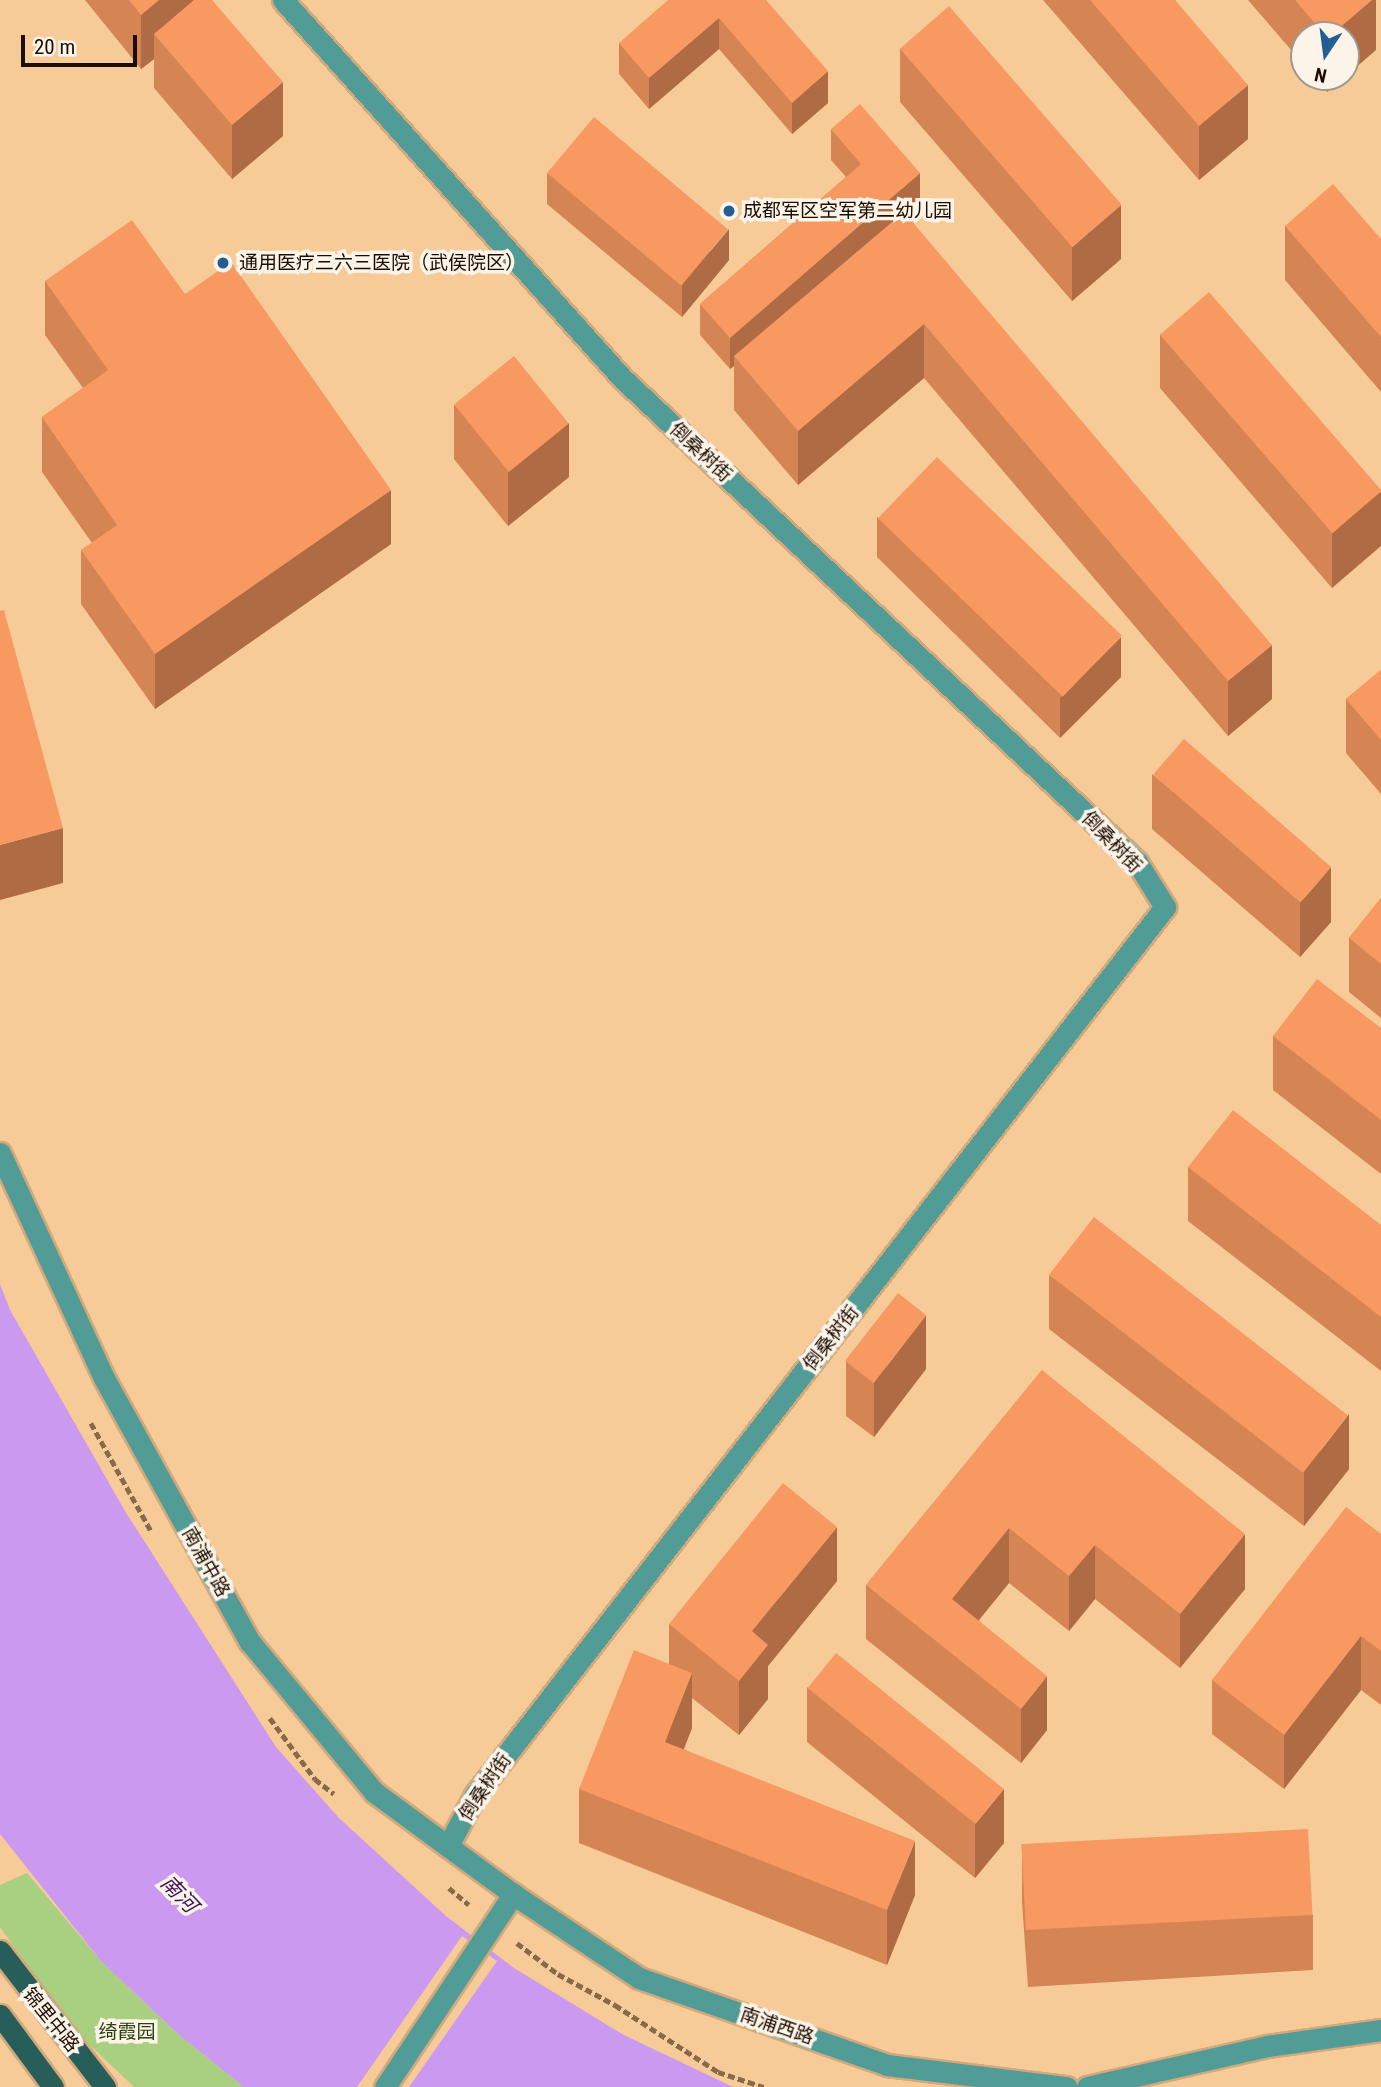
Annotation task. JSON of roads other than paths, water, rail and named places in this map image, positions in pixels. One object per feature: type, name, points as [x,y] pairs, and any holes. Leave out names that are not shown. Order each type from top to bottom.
[{"type":"main road","name":"锦里中路","points":[[0,1951],[105,2087]]},
{"type":"main road","name":"锦里中路","points":[[0,2015],[53,2087]]},
{"type":"street","name":"倒桑树街","points":[[283,0],[622,378],[1136,862],[1165,907],[475,1795],[448,1846]]},
{"type":"street","name":"南浦中路","points":[[0,1153],[104,1378],[250,1642],[374,1792],[513,1894]]},
{"type":"street","points":[[386,2087],[482,1945],[513,1894]]},
{"type":"street","name":"南浦西路","points":[[513,1894],[639,1978],[887,2065],[1067,2087]]},
{"type":"street","points":[[1087,2087],[1266,2046],[1381,2030]]},
{"type":"water","name":"南河","points":[[0,1284],[10,1310],[125,1511],[276,1747],[339,1818],[446,1916],[514,1968],[622,2034],[733,2087],[244,2087],[179,2035],[101,1961],[0,1834]]},
{"type":"place","name":"成都军区空军第二幼儿园","points":[[729,211]]},
{"type":"place","name":"通用医疗三六三医院（武侯院区）","points":[[223,263]]},
{"type":"park label","name":"绮霞园","points":[[127,2032]]}]
